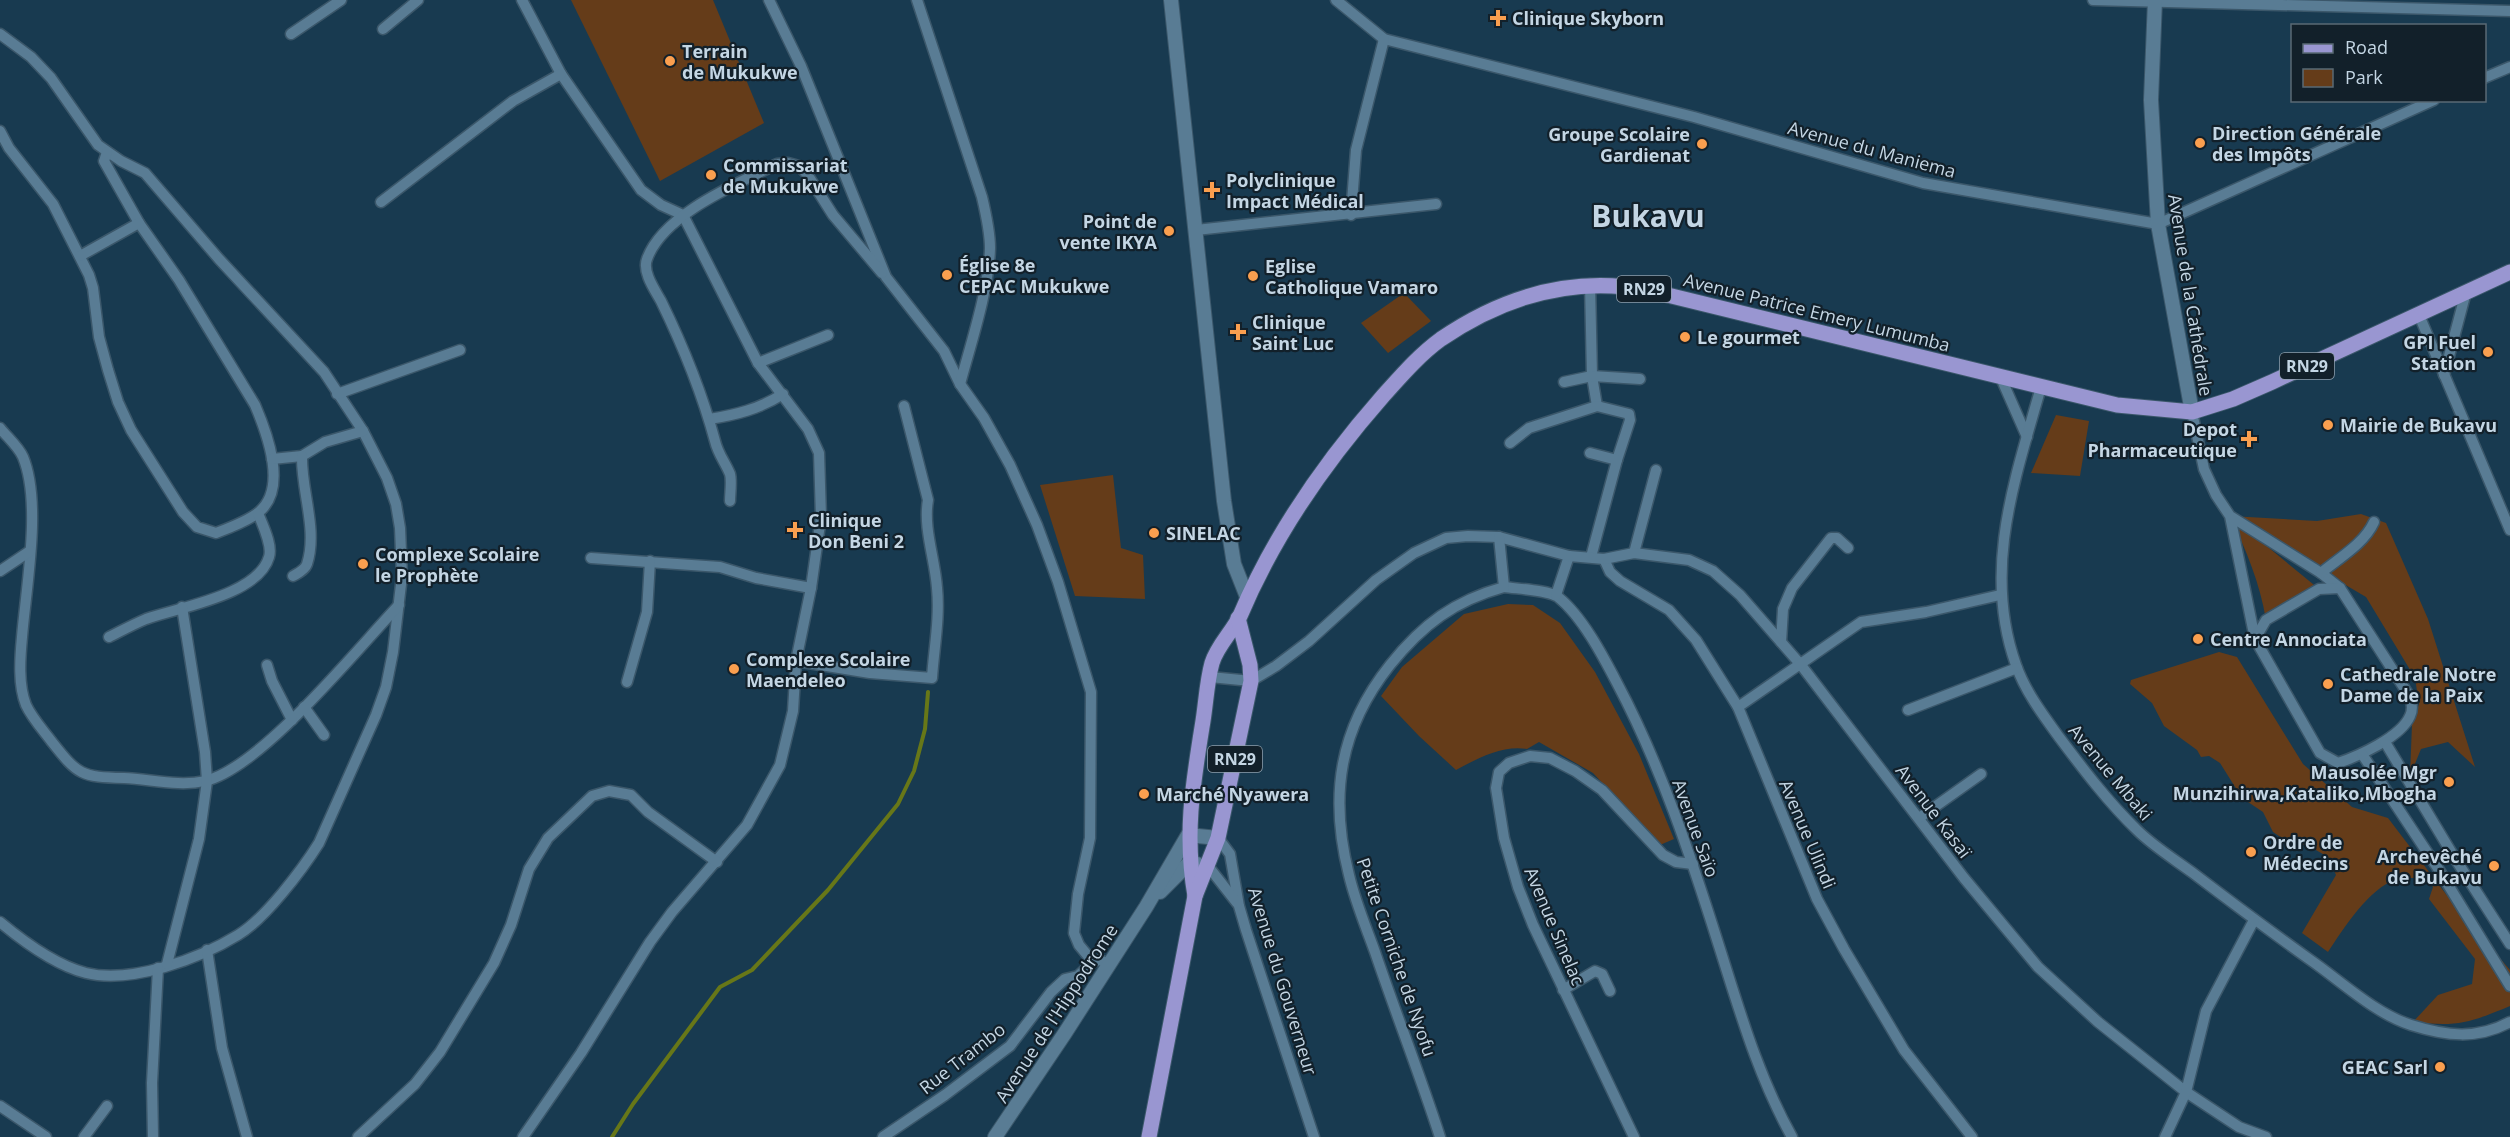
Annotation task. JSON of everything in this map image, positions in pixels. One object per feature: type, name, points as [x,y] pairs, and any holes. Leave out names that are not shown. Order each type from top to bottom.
[{"type":"main road","name":"Avenue Patrice Emery Lumumba","points":[[1195,896],[1189,863],[1190,799],[1212,661],[1238,618],[1278,540],[1308,490],[1339,449],[1410,366],[1441,340],[1476,319],[1524,296],[1590,284],[1618,285],[1647,290],[2117,405],[2192,412],[2233,399],[2466,292],[2509,276]]},
{"type":"main road","name":"Avenue Patrice Emery Lumumba","points":[[1149,1137],[1195,896],[1218,838],[1251,681],[1251,665],[1238,618]]},
{"type":"street","points":[[291,34],[341,0]]},
{"type":"street","points":[[383,29],[418,0]]},
{"type":"street","points":[[522,0],[561,74],[641,190],[661,205],[683,215],[758,363],[808,429],[819,453],[821,517],[811,588],[796,661],[793,711],[780,765],[747,825],[672,912],[650,942],[581,1053],[523,1137]]},
{"type":"street","points":[[769,0],[801,66],[886,277]]},
{"type":"street","points":[[917,0],[982,197],[988,226],[990,248],[987,273],[960,384]]},
{"type":"street","points":[[1171,0],[1224,501],[1234,564],[1247,597]]},
{"type":"street","name":"Avenue du Maniema","points":[[1336,0],[1384,39],[1694,117],[1923,183],[2158,224]]},
{"type":"street","points":[[2093,0],[2510,11]]},
{"type":"street","name":"Avenue de la Cathédrale","points":[[2154,1],[2151,100],[2158,224],[2204,469],[2216,495],[2230,516],[2255,639],[2320,753],[2338,764],[2385,742],[2410,718],[2412,707],[2410,697],[2340,588],[2321,573],[2230,516]]},
{"type":"street","points":[[0,922],[68,967],[111,977],[134,975],[163,966],[207,950],[239,934],[271,905],[310,858],[319,843],[386,687],[402,576],[400,528],[396,504],[387,478],[363,431],[317,364],[219,259],[145,173],[107,152],[86,130],[51,78],[31,57],[1,36]]},
{"type":"street","points":[[1351,215],[1356,150],[1368,94],[1384,39]]},
{"type":"street","points":[[2486,77],[2510,67]]},
{"type":"street","points":[[381,202],[513,101],[561,74]]},
{"type":"street","points":[[2158,224],[2430,102]]},
{"type":"street","points":[[0,131],[9,148],[53,204],[80,256],[93,288],[99,337],[118,402],[131,430],[183,512],[197,527],[216,533],[258,513],[271,490],[274,477],[272,459],[262,422],[255,405],[179,280],[140,223],[104,161],[107,152]]},
{"type":"street","points":[[730,501],[730,476],[718,456],[709,419],[673,326],[647,272],[646,260],[656,244],[683,215],[710,198],[777,164],[788,163],[799,166],[807,174],[833,215],[865,256],[886,277],[944,351],[960,384],[984,418],[1010,465],[1037,525],[1071,621],[1091,693],[1090,838],[1078,894],[1074,933],[1079,945],[1093,962],[1100,960],[1109,964]]},
{"type":"street","points":[[1196,230],[1436,204]]},
{"type":"street","points":[[80,256],[140,223]]},
{"type":"street","points":[[1590,284],[1592,376],[1597,406]]},
{"type":"street","points":[[2444,375],[2466,292]]},
{"type":"street","points":[[2419,315],[2510,530]]},
{"type":"street","points":[[758,363],[828,335]]},
{"type":"street","points":[[338,394],[460,350]]},
{"type":"street","points":[[1564,382],[1592,376],[1640,379]]},
{"type":"street","points":[[2001,378],[2027,437]]},
{"type":"street","name":"Avenue Mbaki","points":[[2041,387],[2008,506],[2002,552],[2000,595],[2008,640],[2017,668],[2041,712],[2084,771],[2138,832],[2254,920],[2383,1011],[2409,1024],[2445,1033],[2465,1035],[2491,1032],[2510,1022]]},
{"type":"street","points":[[709,419],[744,414],[783,394]]},
{"type":"street","points":[[796,661],[870,673],[933,678],[937,619],[936,575],[926,512],[928,500],[904,406]]},
{"type":"street","points":[[1510,444],[1529,428],[1597,406],[1629,414],[1630,420],[1591,556]]},
{"type":"street","points":[[0,428],[22,455],[28,475],[32,508],[21,648],[21,688],[26,705],[38,724],[78,772],[88,776],[186,783],[207,781],[253,754],[292,720],[399,605]]},
{"type":"street","points":[[272,459],[302,456],[325,442],[363,431]]},
{"type":"street","points":[[1590,453],[1617,460]]},
{"type":"street","points":[[293,576],[307,564],[310,539],[302,456]]},
{"type":"street","points":[[1634,553],[1656,470]]},
{"type":"street","points":[[109,637],[143,620],[235,591],[256,577],[269,560],[271,553],[258,513]]},
{"type":"street","points":[[2321,573],[2365,537],[2374,522]]},
{"type":"street","points":[[1499,537],[1504,587],[1556,595],[1569,556]]},
{"type":"street","name":"Avenue Kasaï","points":[[1251,681],[1276,666],[1309,641],[1376,580],[1414,553],[1446,538],[1499,537],[1569,556],[1591,556],[1604,559],[1634,553],[1689,560],[1713,571],[1740,595],[1802,665],[1964,878],[2038,967],[2098,1022],[2186,1092],[2239,1127],[2265,1137]]},
{"type":"street","points":[[1781,642],[1783,609],[1792,588],[1831,538],[1837,538],[1848,549]]},
{"type":"street","points":[[0,571],[30,551]]},
{"type":"street","points":[[591,558],[720,567],[756,578],[811,588]]},
{"type":"street","name":"Avenue Ulindi","points":[[1604,559],[1610,572],[1620,581],[1669,610],[1681,621],[1738,707],[1817,899],[1844,949],[1904,1050],[1972,1137]]},
{"type":"street","points":[[627,682],[647,612],[650,561]]},
{"type":"street","name":"Petite Corniche de Nyofu","points":[[1440,1137],[1349,876],[1340,830],[1339,799],[1344,758],[1353,724],[1383,674],[1410,640],[1432,621],[1479,594],[1504,587]]},
{"type":"street","points":[[2255,639],[2266,620],[2319,589],[2340,588]]},
{"type":"street","name":"Avenue Saïo","points":[[1556,595],[1568,607],[1602,654],[1640,728],[1693,864],[1745,1029],[1778,1112],[1792,1137]]},
{"type":"street","points":[[1738,707],[1802,665],[1861,622],[1926,612],[2000,595]]},
{"type":"street","points":[[153,1137],[152,1083],[163,966],[200,839],[207,781],[205,752],[182,607]]},
{"type":"street","points":[[267,665],[272,681],[292,720]]},
{"type":"street","points":[[1908,710],[2017,668]]},
{"type":"street","points":[[1210,677],[1251,681]]},
{"type":"street","points":[[304,707],[324,735]]},
{"type":"street","points":[[2385,742],[2507,939],[2486,947]]},
{"type":"street","points":[[2362,754],[2439,870],[2510,986]]},
{"type":"street","name":"Avenue Sinelac","points":[[1634,1137],[1563,990],[1518,887],[1504,838],[1496,788],[1499,772],[1509,764],[1530,756],[1550,758],[1575,771],[1602,790],[1663,855],[1676,862],[1693,864]]},
{"type":"street","points":[[1919,818],[1981,774]]},
{"type":"street","points":[[358,1137],[415,1084],[440,1052],[494,963],[511,925],[529,869],[548,838],[592,796],[609,792],[631,795],[648,812],[717,862]]},
{"type":"street","points":[[1188,835],[1218,838]]},
{"type":"street","name":"Avenue de l'Hippodrome","points":[[995,1137],[1146,907],[1188,835]]},
{"type":"street","name":"Avenue du Gouverneur","points":[[1218,838],[1230,854],[1239,906],[1314,1137]]},
{"type":"street","points":[[2439,870],[2456,860]]},
{"type":"street","points":[[1189,863],[1208,866],[1239,906]]},
{"type":"street","name":"Avenue de l'Hippodrome","points":[[1146,907],[1189,863]]},
{"type":"street","points":[[2165,1137],[2186,1092],[2206,1011],[2254,920]]},
{"type":"street","points":[[207,950],[222,1048],[247,1137]]},
{"type":"street","name":"Rue Trambo","points":[[884,1137],[1010,1046],[1051,992],[1065,979],[1078,976],[1093,962]]},
{"type":"street","points":[[1563,990],[1595,971],[1602,974],[1610,991]]},
{"type":"street","points":[[0,1106],[46,1137]]},
{"type":"street","points":[[84,1137],[107,1106]]},
{"type":"green space","name":"Terrain de Mukukwe","points":[[571,0],[713,0],[764,123],[660,181]]},
{"type":"green space","points":[[1404,293],[1431,321],[1388,353],[1361,323]]},
{"type":"green space","points":[[2056,415],[2089,421],[2080,476],[2031,473]]},
{"type":"green space","points":[[1113,475],[1121,548],[1143,555],[1145,599],[1075,596],[1040,485]]},
{"type":"green space","points":[[2361,514],[2386,523],[2428,619],[2475,767],[2448,742],[2421,749],[2410,776],[2412,724],[2419,704],[2415,678],[2366,597],[2235,520],[2319,589],[2266,620],[2252,567],[2230,516],[2317,521]]},
{"type":"green space","points":[[1508,604],[1533,605],[1560,623],[1595,672],[1639,754],[1674,839],[1660,845],[1593,773],[1539,742],[1527,749],[1509,749],[1491,754],[1456,770],[1381,696],[1402,667],[1464,614]]},
{"type":"green space","points":[[2219,652],[2237,657],[2303,764],[2352,807],[2388,818],[2452,902],[2510,970],[2510,1006],[2453,1024],[2413,1022],[2438,995],[2472,984],[2475,959],[2429,899],[2433,887],[2426,878],[2397,879],[2377,891],[2358,910],[2328,952],[2302,933],[2336,875],[2328,857],[2309,846],[2288,842],[2273,832],[2263,812],[2242,798],[2220,763],[2209,756],[2201,757],[2197,750],[2164,726],[2152,703],[2130,684],[2131,680]]},
{"type":"waterway","points":[[612,1137],[633,1104],[720,987],[752,970],[828,890],[898,804],[914,771],[925,729],[928,692]]},
{"type":"place","name":"Clinique Skyborn","points":[[1498,18]]},
{"type":"place","name":"Terrain de Mukukwe","points":[[670,61]]},
{"type":"place","name":"Direction Générale des Impôts","points":[[2200,143]]},
{"type":"place","name":"Groupe Scolaire Gardienat","points":[[1702,144]]},
{"type":"place","name":"Commissariat de Mukukwe","points":[[711,175]]},
{"type":"place","name":"Polyclinique Impact Médical","points":[[1212,190]]},
{"type":"place","name":"Point de vente IKYA","points":[[1169,231]]},
{"type":"place","name":"Église 8e CEPAC Mukukwe","points":[[947,275]]},
{"type":"place","name":"Eglise Catholique Vamaro","points":[[1253,276]]},
{"type":"place","name":"Clinique Saint Luc","points":[[1238,332]]},
{"type":"place","name":"Le gourmet","points":[[1685,337]]},
{"type":"place","name":"GPI Fuel Station","points":[[2488,352]]},
{"type":"place","name":"Mairie de Bukavu","points":[[2328,425]]},
{"type":"place","name":"Depot Pharmaceutique","points":[[2249,439]]},
{"type":"place","name":"Clinique Don Beni 2","points":[[795,530]]},
{"type":"place","name":"SINELAC","points":[[1154,533]]},
{"type":"place","name":"Complexe Scolaire le Prophète","points":[[363,564]]},
{"type":"place","name":"Centre Annociata","points":[[2198,639]]},
{"type":"place","name":"Complexe Scolaire Maendeleo","points":[[734,669]]},
{"type":"place","name":"Cathedrale Notre Dame de la Paix","points":[[2328,684]]},
{"type":"place","name":"Mausolée Mgr Munzihirwa,Kataliko,Mbogha","points":[[2449,782]]},
{"type":"place","name":"Marché Nyawera","points":[[1144,794]]},
{"type":"place","name":"Ordre de Médecins","points":[[2251,852]]},
{"type":"place","name":"Archevêché de Bukavu","points":[[2494,866]]},
{"type":"place","name":"GEAC Sarl","points":[[2440,1067]]},
{"type":"district","name":"Bukavu","points":[[1648,215]]}]
